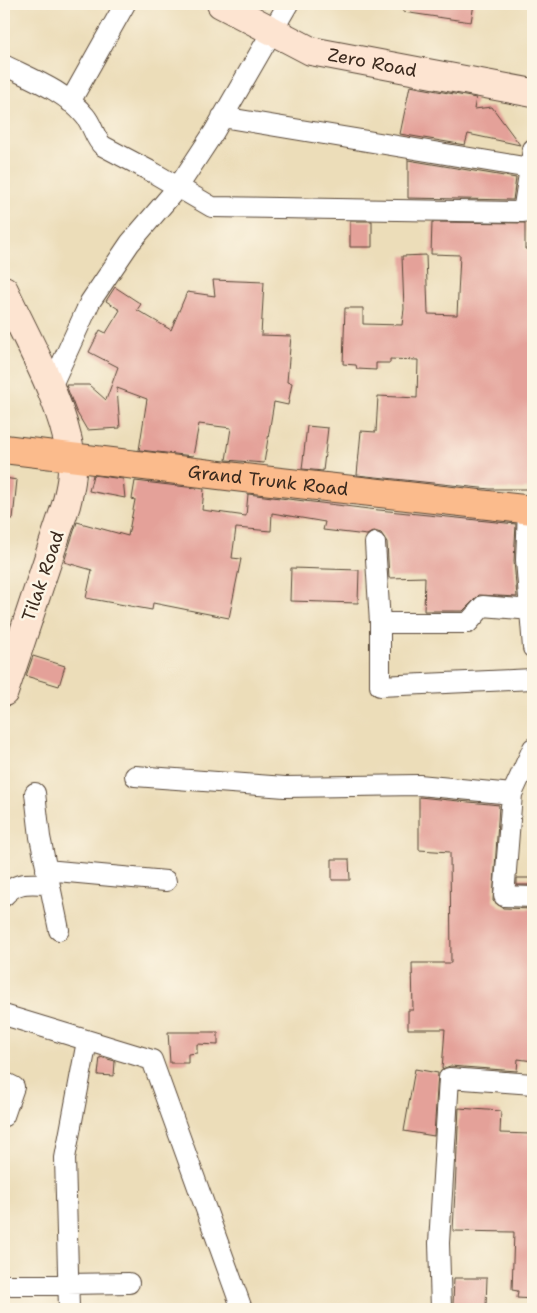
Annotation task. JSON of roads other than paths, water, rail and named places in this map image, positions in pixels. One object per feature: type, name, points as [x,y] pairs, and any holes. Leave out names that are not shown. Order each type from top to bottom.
[{"type":"main road","name":"Zero Road","points":[[221,4],[311,51],[533,93]]},
{"type":"main road","name":"Tilak Road","points":[[4,290],[51,386],[71,457],[72,479],[66,505],[4,692]]},
{"type":"main road","name":"Grand Trunk Road","points":[[4,448],[530,510]]},
{"type":"street","points":[[70,102],[125,4]]},
{"type":"street","points":[[51,386],[90,302],[130,243],[178,187],[222,117],[288,4]]},
{"type":"street","points":[[4,65],[59,93],[70,102],[87,118],[97,141],[102,146],[178,187],[212,208],[523,212],[532,158],[222,117]]},
{"type":"street","points":[[530,510],[526,560],[533,648]]},
{"type":"street","points":[[375,543],[380,623],[380,686],[533,679]]},
{"type":"street","points":[[380,623],[468,623],[483,606],[531,610]]},
{"type":"street","points":[[533,748],[512,794],[504,896],[533,897]]},
{"type":"street","points":[[136,776],[285,787],[419,785],[512,794]]},
{"type":"street","points":[[35,793],[48,877],[59,930]]},
{"type":"street","points":[[4,896],[12,886],[48,877],[166,881]]},
{"type":"street","points":[[5,1018],[152,1060],[242,1309]]},
{"type":"street","points":[[69,1309],[65,1158],[87,1041]]},
{"type":"street","points":[[441,1309],[439,1243],[449,1078],[533,1084]]},
{"type":"street","points":[[4,1082],[14,1088],[4,1116]]},
{"type":"street","points":[[4,1285],[129,1283]]}]
